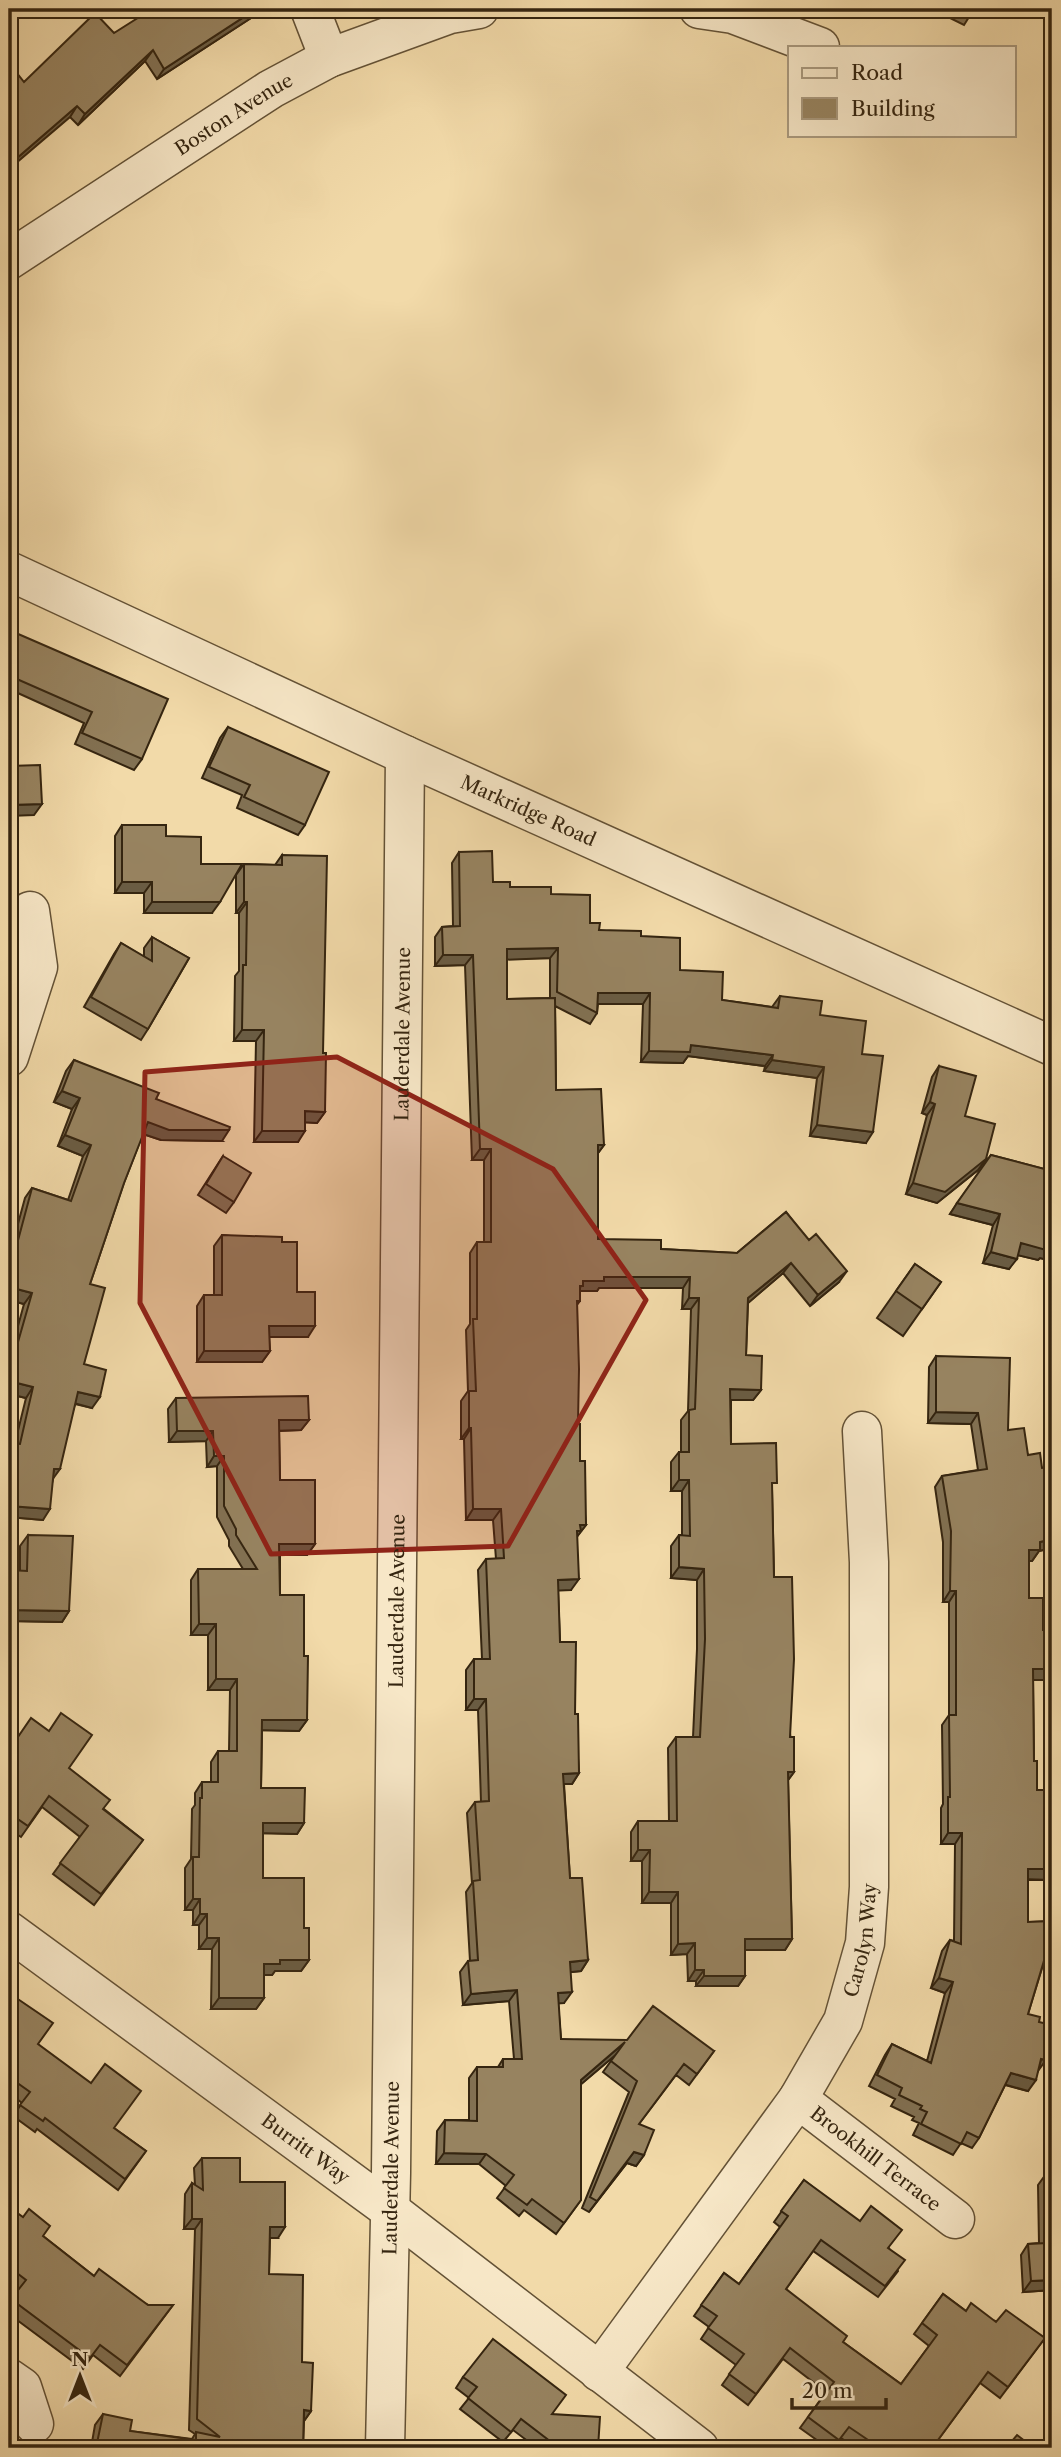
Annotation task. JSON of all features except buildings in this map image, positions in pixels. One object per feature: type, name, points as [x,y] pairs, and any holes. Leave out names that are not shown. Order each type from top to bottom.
[{"type":"street","points":[[310,9],[330,58]]},
{"type":"street","name":"Boston Avenue","points":[[9,260],[271,89],[330,58],[450,14],[479,9]]},
{"type":"street","points":[[699,9],[733,14],[817,46]]},
{"type":"street","name":"Markridge Road","points":[[9,571],[405,755],[1052,1046]]},
{"type":"street","name":"Lauderdale Avenue","points":[[385,2448],[390,2210],[405,755]]},
{"type":"street","points":[[9,1057],[38,967],[30,911]]},
{"type":"street","name":"Carolyn Way","points":[[599,2372],[798,2099],[843,2021],[865,1943],[869,1887],[869,1562],[862,1431]]},
{"type":"street","name":"Burritt Way","points":[[9,1931],[390,2210],[699,2448]]},
{"type":"street","name":"Brookhill Terrace","points":[[798,2099],[955,2219]]},
{"type":"street","points":[[9,2378],[22,2387],[34,2424]]},
{"type":"highlighted area","points":[[337,1057],[553,1169],[646,1300],[508,1546],[271,1554],[140,1303],[145,1072]]}]
